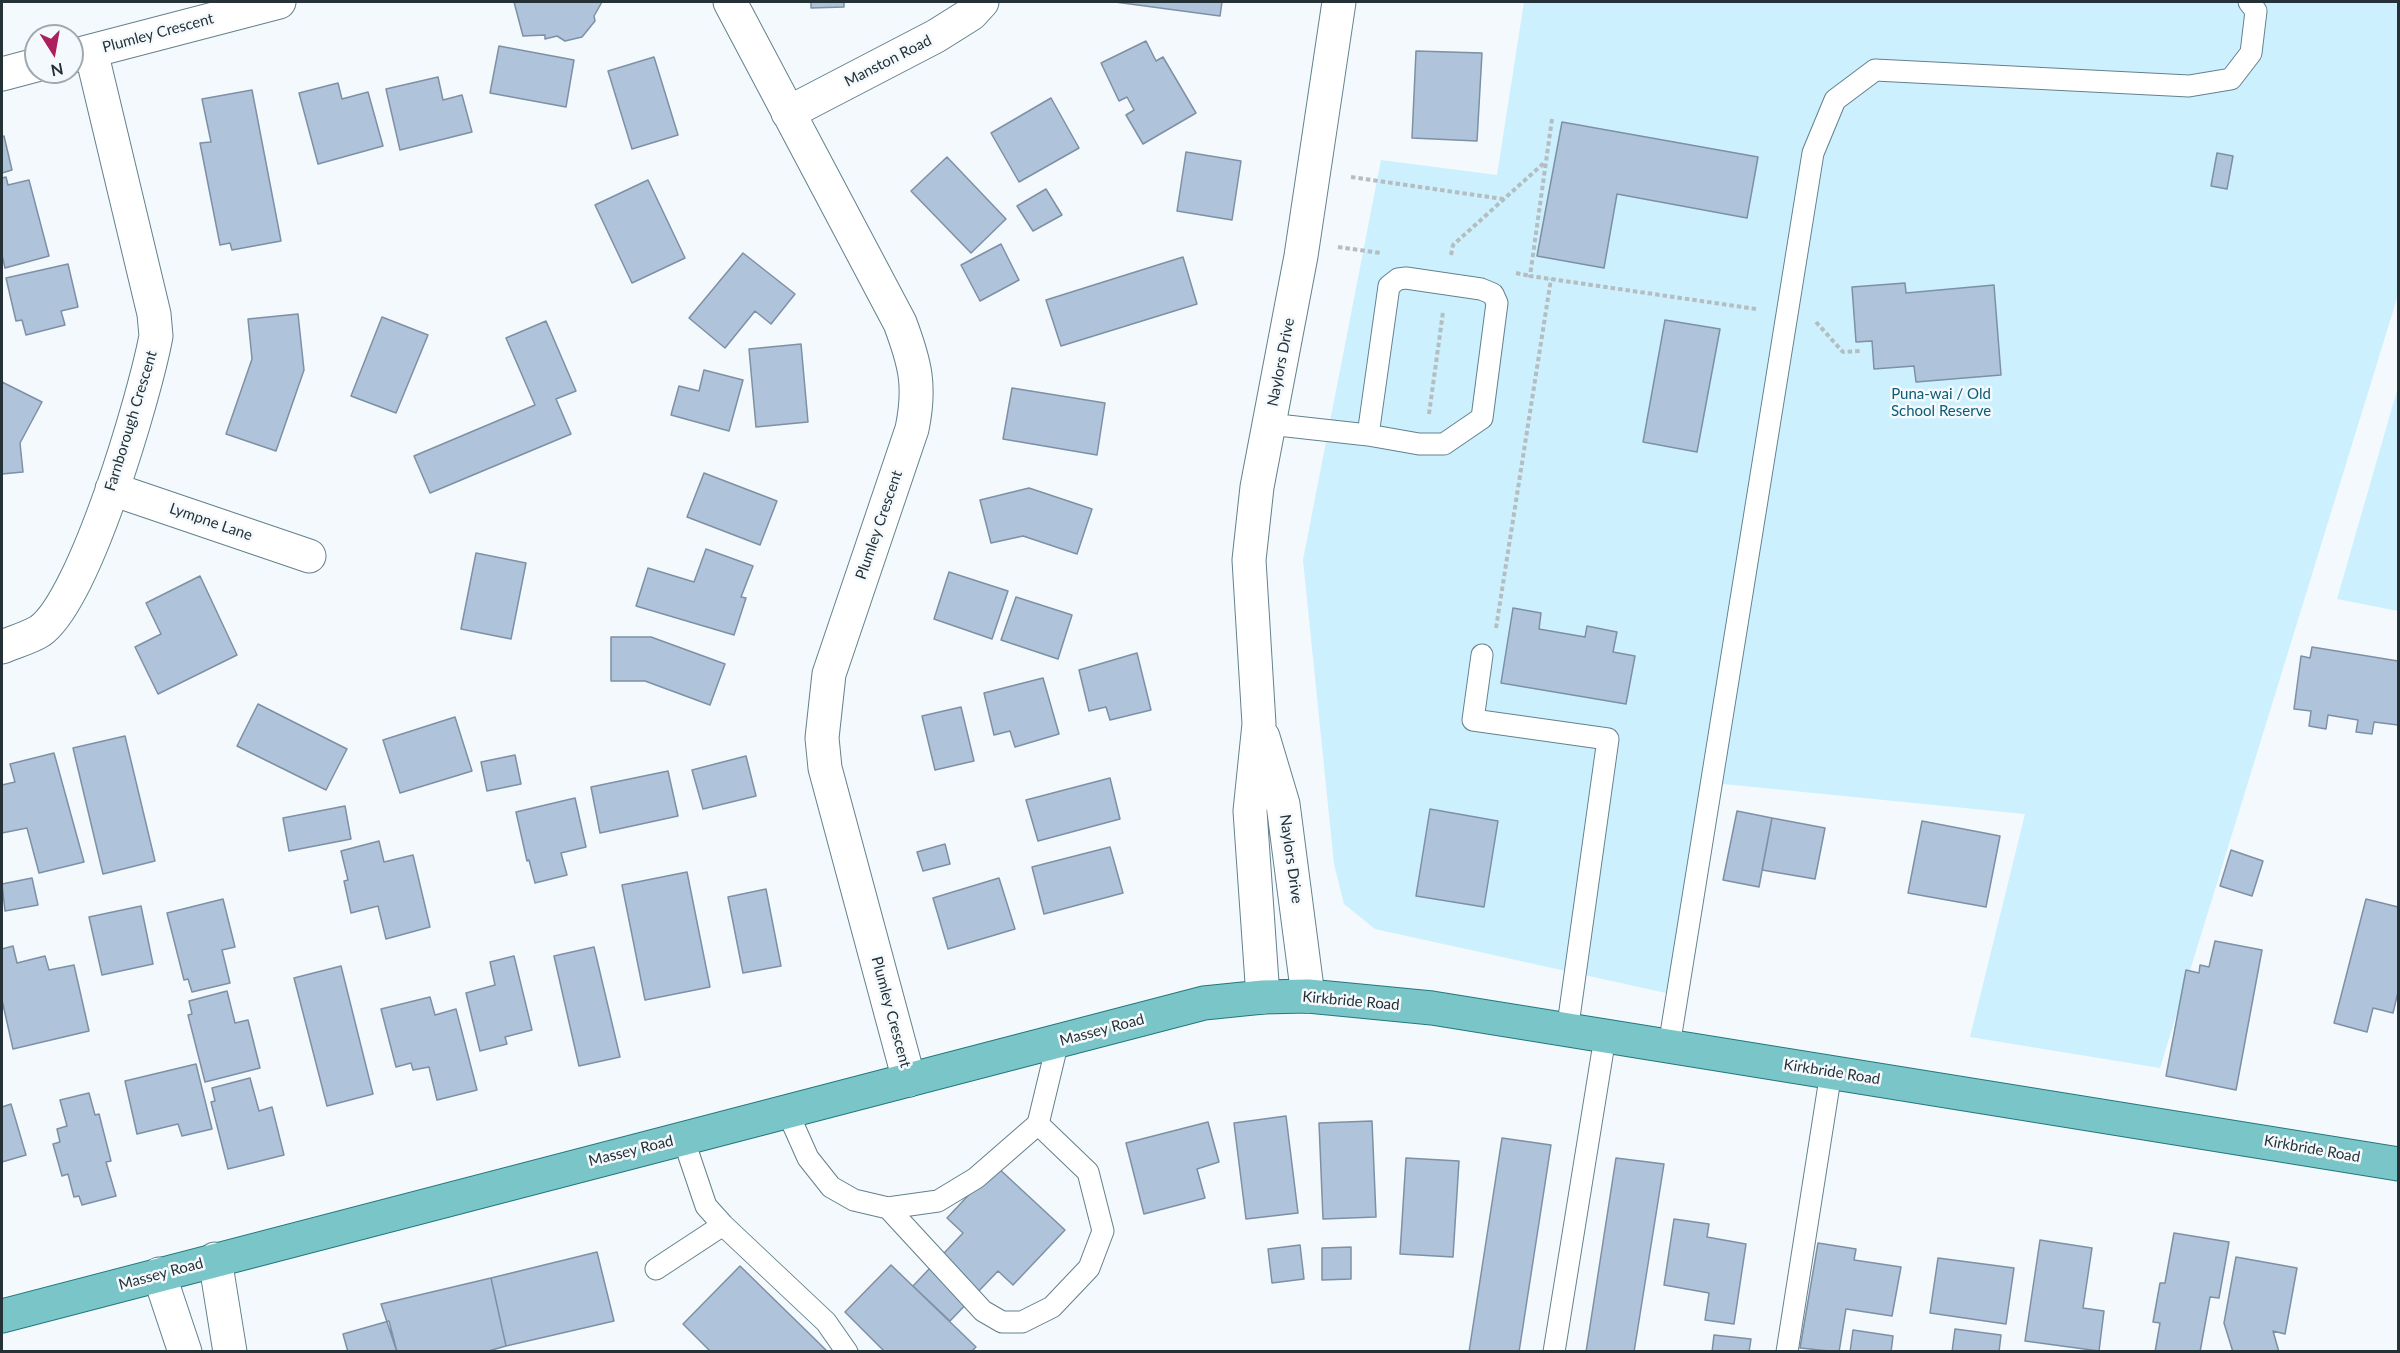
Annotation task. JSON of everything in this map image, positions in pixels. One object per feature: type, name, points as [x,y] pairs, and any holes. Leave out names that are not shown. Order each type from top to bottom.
[{"type":"main road","name":"Kirkbride Road","points":[[1263,997],[1308,996],[1432,1008],[1567,1032],[1669,1046],[2398,1164]]},
{"type":"main road","name":"Massey Road","points":[[2,1316],[1204,1003],[1263,997]]},
{"type":"street","name":"Plumley Crescent","points":[[84,53],[279,2]]},
{"type":"street","name":"Plumley Crescent","points":[[730,2],[900,323],[919,394],[912,429],[829,674],[822,738],[825,768],[909,1080]]},
{"type":"street","name":"Manston Road","points":[[788,112],[936,36],[971,14],[982,2]]},
{"type":"street","name":"Naylors Drive","points":[[1263,997],[1250,811],[1259,724],[1249,560],[1257,487],[1301,256],[1339,2]]},
{"type":"street","name":"Farnborough Crescent","points":[[2,647],[40,631],[58,611],[75,584],[112,489],[156,336],[154,314],[84,61]]},
{"type":"street","name":"Lympne Lane","points":[[112,489],[309,556]]},
{"type":"street","name":"Naylors Drive","points":[[1259,724],[1283,804],[1308,996]]},
{"type":"street","points":[[215,1260],[230,1352]]},
{"type":"street","points":[[159,1274],[185,1352]]},
{"type":"lane","points":[[1669,1046],[1813,153],[1835,100],[1875,70],[2188,86],[2231,79],[2251,53],[2256,11],[2249,2]]},
{"type":"lane","points":[[1269,424],[1368,435],[1419,444],[1444,444],[1482,418],[1497,303],[1493,294],[1481,289],[1406,278],[1398,279],[1389,286],[1368,435]]},
{"type":"lane","points":[[1482,655],[1473,720],[1608,739],[1567,1032]]},
{"type":"lane","points":[[1554,1352],[1605,1037]]},
{"type":"lane","points":[[787,1111],[808,1158],[831,1187],[854,1200],[888,1208],[938,1201],[976,1178],[1038,1124],[1058,1041]]},
{"type":"lane","points":[[1787,1352],[1830,1072]]},
{"type":"lane","points":[[888,1208],[983,1311],[1002,1322],[1022,1322],[1052,1307],[1089,1268],[1103,1231],[1088,1172],[1038,1124]]},
{"type":"lane","points":[[683,1138],[706,1206],[825,1322],[848,1352]]},
{"type":"lane","points":[[656,1269],[723,1225]]},
{"type":"path","points":[[1552,119],[1530,276],[1787,314],[1815,321],[1843,352],[1860,351]]},
{"type":"path","points":[[1312,172],[1504,200]]},
{"type":"path","points":[[1482,655],[1492,649],[1551,279]]},
{"type":"green space","name":"Puna-wai / Old School Reserve","points":[[1524,2],[2398,2],[2398,295],[2160,1068],[1970,1037],[2025,814],[1723,784],[1666,993],[1375,929],[1344,904],[1334,864],[1303,560],[1381,160],[1497,175]]},
{"type":"green space","points":[[2398,387],[2398,611],[2337,599]]},
{"type":"building","points":[[514,2],[602,2],[594,16],[595,21],[582,37],[565,41],[557,36],[545,39],[545,35],[523,36]]},
{"type":"building","points":[[811,2],[844,2],[844,7],[811,8]]},
{"type":"building","points":[[1115,2],[1222,2],[1220,16]]},
{"type":"building","points":[[1146,41],[1156,61],[1163,57],[1196,113],[1143,144],[1126,115],[1134,110],[1127,97],[1119,101],[1101,63]]},
{"type":"building","points":[[499,46],[574,60],[566,107],[490,93]]},
{"type":"building","points":[[1416,51],[1482,53],[1477,141],[1412,138]]},
{"type":"building","points":[[654,57],[678,135],[632,149],[608,71]]},
{"type":"building","points":[[438,77],[443,100],[462,95],[472,132],[400,150],[386,89]]},
{"type":"building","points":[[338,83],[342,99],[368,92],[383,146],[318,164],[299,93]]},
{"type":"building","points":[[252,90],[281,241],[232,250],[230,243],[220,245],[200,143],[211,142],[202,99]]},
{"type":"building","points":[[1051,98],[1079,148],[1019,182],[991,133]]},
{"type":"building","points":[[1562,122],[1758,157],[1747,218],[1617,194],[1604,268],[1537,256]]},
{"type":"building","points":[[4,136],[12,170],[2,173],[2,137]]},
{"type":"building","points":[[1186,152],[1241,161],[1232,220],[1177,211]]},
{"type":"building","points":[[2217,153],[2233,156],[2227,189],[2211,186]]},
{"type":"building","points":[[947,157],[1006,219],[971,253],[911,191]]},
{"type":"building","points":[[6,177],[8,185],[29,180],[49,256],[5,268],[2,255],[2,178]]},
{"type":"building","points":[[648,180],[685,258],[632,283],[595,205]]},
{"type":"building","points":[[1046,189],[1062,215],[1033,231],[1017,206]]},
{"type":"building","points":[[1001,244],[1019,280],[980,301],[961,265]]},
{"type":"building","points":[[743,253],[795,294],[771,324],[755,311],[725,348],[689,318]]},
{"type":"building","points":[[1183,257],[1197,304],[1061,346],[1046,300]]},
{"type":"building","points":[[68,264],[78,307],[61,311],[65,325],[26,335],[22,320],[16,321],[6,278]]},
{"type":"building","points":[[1905,283],[1906,293],[1994,285],[2001,375],[1916,382],[1914,366],[1874,369],[1872,341],[1856,342],[1852,287]]},
{"type":"building","points":[[298,314],[304,370],[276,451],[226,434],[252,359],[248,319]]},
{"type":"building","points":[[382,317],[428,335],[396,413],[351,396]]},
{"type":"building","points":[[1665,320],[1720,329],[1697,452],[1643,442]]},
{"type":"building","points":[[546,321],[576,391],[556,399],[571,434],[430,493],[414,456],[535,405],[506,338]]},
{"type":"building","points":[[801,344],[808,422],[756,427],[749,349]]},
{"type":"building","points":[[704,370],[743,380],[729,431],[671,415],[679,386],[699,391]]},
{"type":"building","points":[[2,382],[42,402],[20,443],[23,472],[2,474]]},
{"type":"building","points":[[1012,388],[1105,403],[1097,455],[1003,439]]},
{"type":"building","points":[[704,473],[777,501],[760,545],[687,517]]},
{"type":"building","points":[[1029,488],[1092,509],[1077,554],[1023,536],[991,543],[980,500]]},
{"type":"building","points":[[706,549],[753,566],[741,597],[746,598],[734,635],[636,606],[648,568],[694,582]]},
{"type":"building","points":[[476,553],[526,563],[511,639],[461,629]]},
{"type":"building","points":[[949,572],[1008,591],[992,639],[934,619]]},
{"type":"building","points":[[200,576],[237,655],[158,694],[135,647],[161,634],[146,603]]},
{"type":"building","points":[[1016,597],[1072,615],[1058,659],[1001,640]]},
{"type":"building","points":[[1513,608],[1541,613],[1539,629],[1585,637],[1587,626],[1617,632],[1613,652],[1635,656],[1626,704],[1501,683]]},
{"type":"building","points":[[611,637],[651,637],[725,664],[710,705],[645,681],[611,681]]},
{"type":"building","points":[[2312,647],[2398,661],[2398,725],[2374,722],[2372,734],[2356,732],[2358,720],[2328,715],[2326,729],[2309,726],[2311,711],[2294,709],[2301,656],[2310,658]]},
{"type":"building","points":[[1137,653],[1151,710],[1110,720],[1106,707],[1089,711],[1079,670]]},
{"type":"building","points":[[1043,678],[1059,734],[1015,747],[1010,731],[994,735],[984,693]]},
{"type":"building","points":[[258,704],[347,749],[326,790],[237,746]]},
{"type":"building","points":[[961,707],[974,761],[935,770],[922,716]]},
{"type":"building","points":[[455,717],[472,771],[400,793],[383,740]]},
{"type":"building","points":[[125,736],[155,861],[103,874],[73,748]]},
{"type":"building","points":[[54,753],[84,862],[39,873],[27,828],[2,833],[2,785],[15,782],[10,764]]},
{"type":"building","points":[[515,755],[521,784],[487,791],[481,762]]},
{"type":"building","points":[[746,756],[756,796],[703,809],[692,770]]},
{"type":"building","points":[[668,771],[678,816],[600,833],[591,787]]},
{"type":"building","points":[[1110,778],[1120,819],[1038,841],[1026,800]]},
{"type":"building","points":[[575,798],[586,847],[561,853],[567,875],[535,883],[529,860],[527,861],[516,812]]},
{"type":"building","points":[[345,806],[351,839],[289,851],[283,818]]},
{"type":"building","points":[[1430,809],[1498,821],[1484,907],[1416,896]]},
{"type":"building","points":[[1737,811],[1772,818],[1759,887],[1723,880]]},
{"type":"building","points":[[1772,818],[1825,828],[1815,879],[1762,870]]},
{"type":"building","points":[[1922,821],[2000,836],[1986,907],[1908,893]]},
{"type":"building","points":[[379,841],[384,862],[413,855],[430,927],[386,939],[378,906],[351,913],[344,881],[348,880],[341,851]]},
{"type":"building","points":[[945,844],[950,864],[923,871],[917,852]]},
{"type":"building","points":[[1110,847],[1123,893],[1044,914],[1032,867]]},
{"type":"building","points":[[2231,850],[2263,861],[2252,896],[2220,886]]},
{"type":"building","points":[[687,872],[710,987],[645,1000],[622,885]]},
{"type":"building","points":[[32,878],[38,905],[5,911],[2,884]]},
{"type":"building","points":[[999,878],[1015,929],[948,949],[933,898]]},
{"type":"building","points":[[766,889],[781,966],[743,973],[728,897]]},
{"type":"building","points":[[223,899],[235,947],[222,950],[230,983],[192,992],[188,979],[184,980],[167,913]]},
{"type":"building","points":[[2366,899],[2398,907],[2398,992],[2393,1013],[2373,1008],[2367,1032],[2334,1023]]},
{"type":"building","points":[[141,906],[153,964],[102,975],[89,917]]},
{"type":"building","points":[[2215,941],[2262,950],[2236,1090],[2166,1076],[2186,970],[2199,973],[2200,965],[2209,967]]},
{"type":"building","points":[[13,946],[17,963],[45,956],[49,970],[74,965],[89,1031],[13,1049],[2,1000],[2,949]]},
{"type":"building","points":[[594,947],[620,1057],[579,1066],[554,956]]},
{"type":"building","points":[[514,956],[532,1030],[505,1037],[507,1044],[480,1051],[466,993],[495,985],[490,962]]},
{"type":"building","points":[[341,966],[373,1094],[327,1106],[294,978]]},
{"type":"building","points":[[227,991],[235,1023],[248,1020],[260,1068],[205,1082],[188,1015],[192,1014],[189,1001]]},
{"type":"building","points":[[430,997],[435,1015],[456,1009],[477,1090],[437,1100],[429,1067],[413,1070],[411,1063],[396,1067],[381,1009]]},
{"type":"building","points":[[196,1064],[212,1129],[182,1136],[178,1124],[137,1134],[125,1081]]},
{"type":"building","points":[[250,1078],[259,1111],[272,1107],[284,1155],[228,1169],[211,1102],[215,1101],[212,1088]]},
{"type":"building","points":[[89,1093],[95,1115],[99,1114],[111,1161],[106,1162],[116,1196],[82,1205],[79,1196],[74,1197],[68,1174],[62,1176],[53,1144],[60,1142],[57,1129],[67,1126],[60,1100]]},
{"type":"building","points":[[11,1104],[26,1155],[2,1162],[2,1107]]},
{"type":"building","points":[[1286,1116],[1298,1213],[1246,1219],[1234,1123]]},
{"type":"building","points":[[1372,1121],[1376,1217],[1323,1219],[1319,1123]]},
{"type":"building","points":[[1208,1122],[1219,1162],[1197,1169],[1205,1198],[1144,1214],[1126,1143]]},
{"type":"building","points":[[1502,1138],[1551,1145],[1519,1352],[1469,1352]]},
{"type":"building","points":[[1406,1158],[1459,1161],[1453,1257],[1400,1254]]},
{"type":"building","points":[[1616,1158],[1664,1164],[1634,1352],[1586,1352]]},
{"type":"building","points":[[996,1166],[1065,1230],[1013,1285],[998,1271],[950,1321],[913,1286],[963,1233],[947,1218]]},
{"type":"building","points":[[1674,1219],[1709,1224],[1707,1237],[1746,1244],[1734,1324],[1705,1320],[1709,1293],[1664,1285]]},
{"type":"building","points":[[2174,1233],[2229,1242],[2219,1298],[2210,1297],[2200,1352],[2155,1352],[2160,1323],[2153,1322],[2160,1283],[2165,1283]]},
{"type":"building","points":[[2040,1240],[2092,1248],[2083,1308],[2104,1311],[2099,1351],[2025,1341]]},
{"type":"building","points":[[1818,1243],[1856,1249],[1854,1260],[1901,1267],[1892,1316],[1846,1309],[1839,1352],[1800,1348]]},
{"type":"building","points":[[1300,1245],[1304,1279],[1272,1283],[1268,1249]]},
{"type":"building","points":[[1351,1247],[1351,1279],[1322,1280],[1322,1248]]},
{"type":"building","points":[[597,1252],[614,1321],[506,1346],[491,1278]]},
{"type":"building","points":[[2236,1257],[2297,1268],[2285,1334],[2273,1331],[2279,1352],[2233,1352],[2224,1323]]},
{"type":"building","points":[[1938,1258],[2014,1268],[2006,1324],[1930,1313]]},
{"type":"building","points":[[891,1265],[976,1347],[971,1352],[885,1352],[845,1312]]},
{"type":"building","points":[[740,1266],[828,1352],[711,1352],[683,1324]]},
{"type":"building","points":[[491,1278],[506,1346],[485,1352],[397,1352],[381,1304]]},
{"type":"building","points":[[389,1321],[397,1352],[348,1352],[343,1334]]},
{"type":"building","points":[[1955,1329],[2001,1335],[1999,1352],[1952,1352]]},
{"type":"building","points":[[1853,1330],[1893,1336],[1891,1352],[1850,1352]]},
{"type":"building","points":[[1714,1335],[1751,1339],[1749,1352],[1712,1352]]}]
